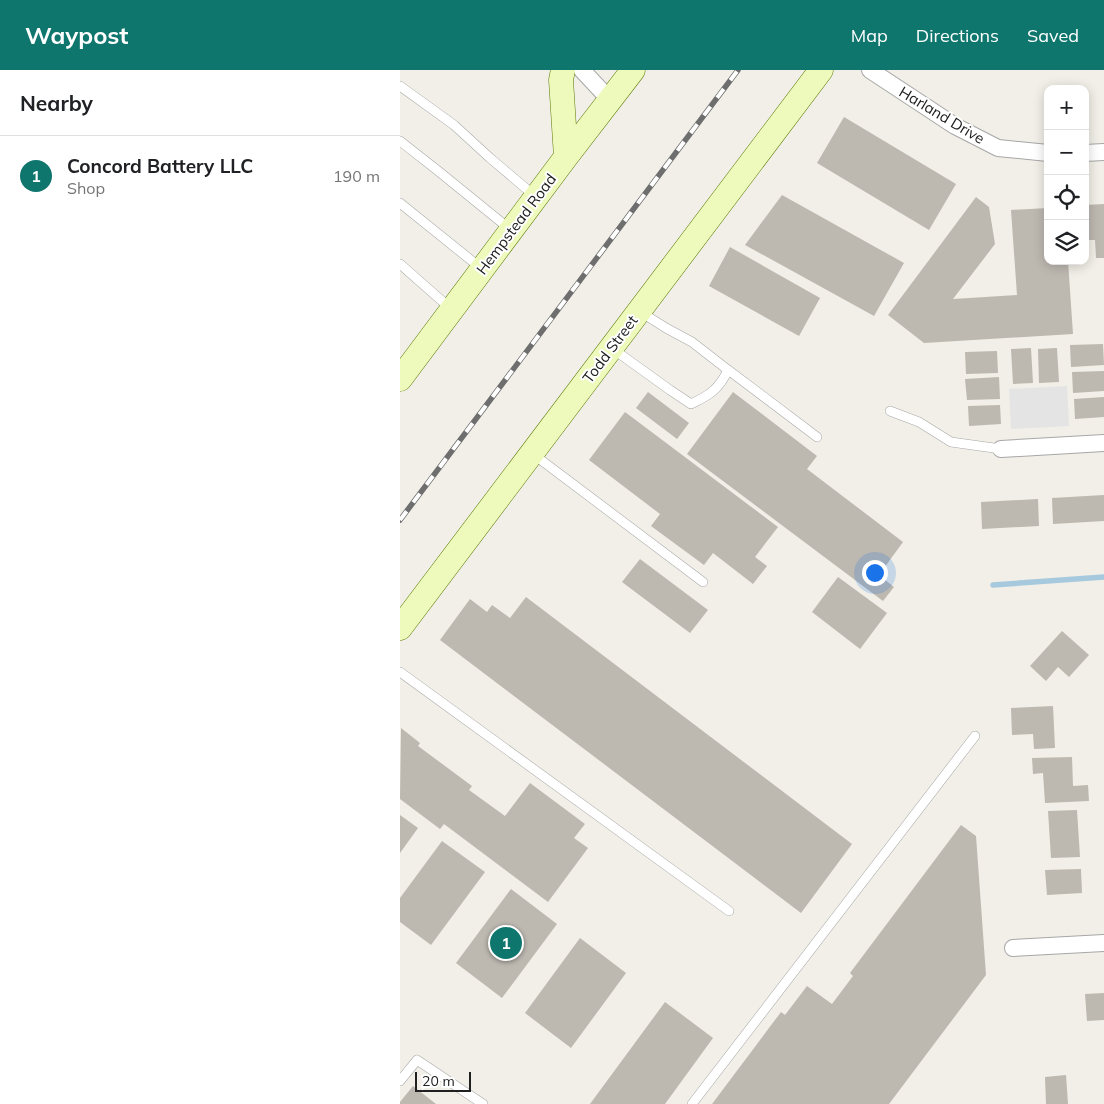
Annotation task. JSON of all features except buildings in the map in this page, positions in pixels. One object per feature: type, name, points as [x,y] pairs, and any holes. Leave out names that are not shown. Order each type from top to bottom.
[{"type":"street","points":[[563,70],[561,80],[566,157]]},
{"type":"street","points":[[582,70],[610,100]]},
{"type":"street","name":"Hempstead Road","points":[[400,379],[633,70]]},
{"type":"street","name":"Todd Street","points":[[400,628],[821,70]]},
{"type":"street","name":"Harland Drive","points":[[870,70],[955,126],[998,148],[1044,153]]},
{"type":"street","points":[[1089,153],[1104,152]]},
{"type":"street","points":[[1001,449],[1104,444]]},
{"type":"street","points":[[1013,948],[1104,943]]},
{"type":"lane","points":[[400,86],[454,125],[536,197]]},
{"type":"lane","points":[[400,142],[511,230]]},
{"type":"lane","points":[[400,203],[482,269]]},
{"type":"lane","points":[[400,264],[452,310]]},
{"type":"lane","points":[[639,311],[692,342],[818,437]]},
{"type":"lane","points":[[611,348],[692,404],[708,396],[723,380],[727,369]]},
{"type":"lane","points":[[890,411],[919,422],[951,442],[1001,449]]},
{"type":"lane","points":[[532,453],[703,582]]},
{"type":"lane","points":[[400,672],[729,911]]},
{"type":"lane","points":[[692,1104],[975,736]]},
{"type":"lane","points":[[400,1081],[417,1060],[483,1104]]},
{"type":"shaded area","points":[[1067,386],[1069,426],[1011,429],[1009,389]]},
{"type":"waterway","points":[[993,585],[1104,577]]},
{"type":"railway","points":[[400,520],[738,70]]},
{"type":"place","name":"Concord Battery LLC","points":[[506,943]]}]
